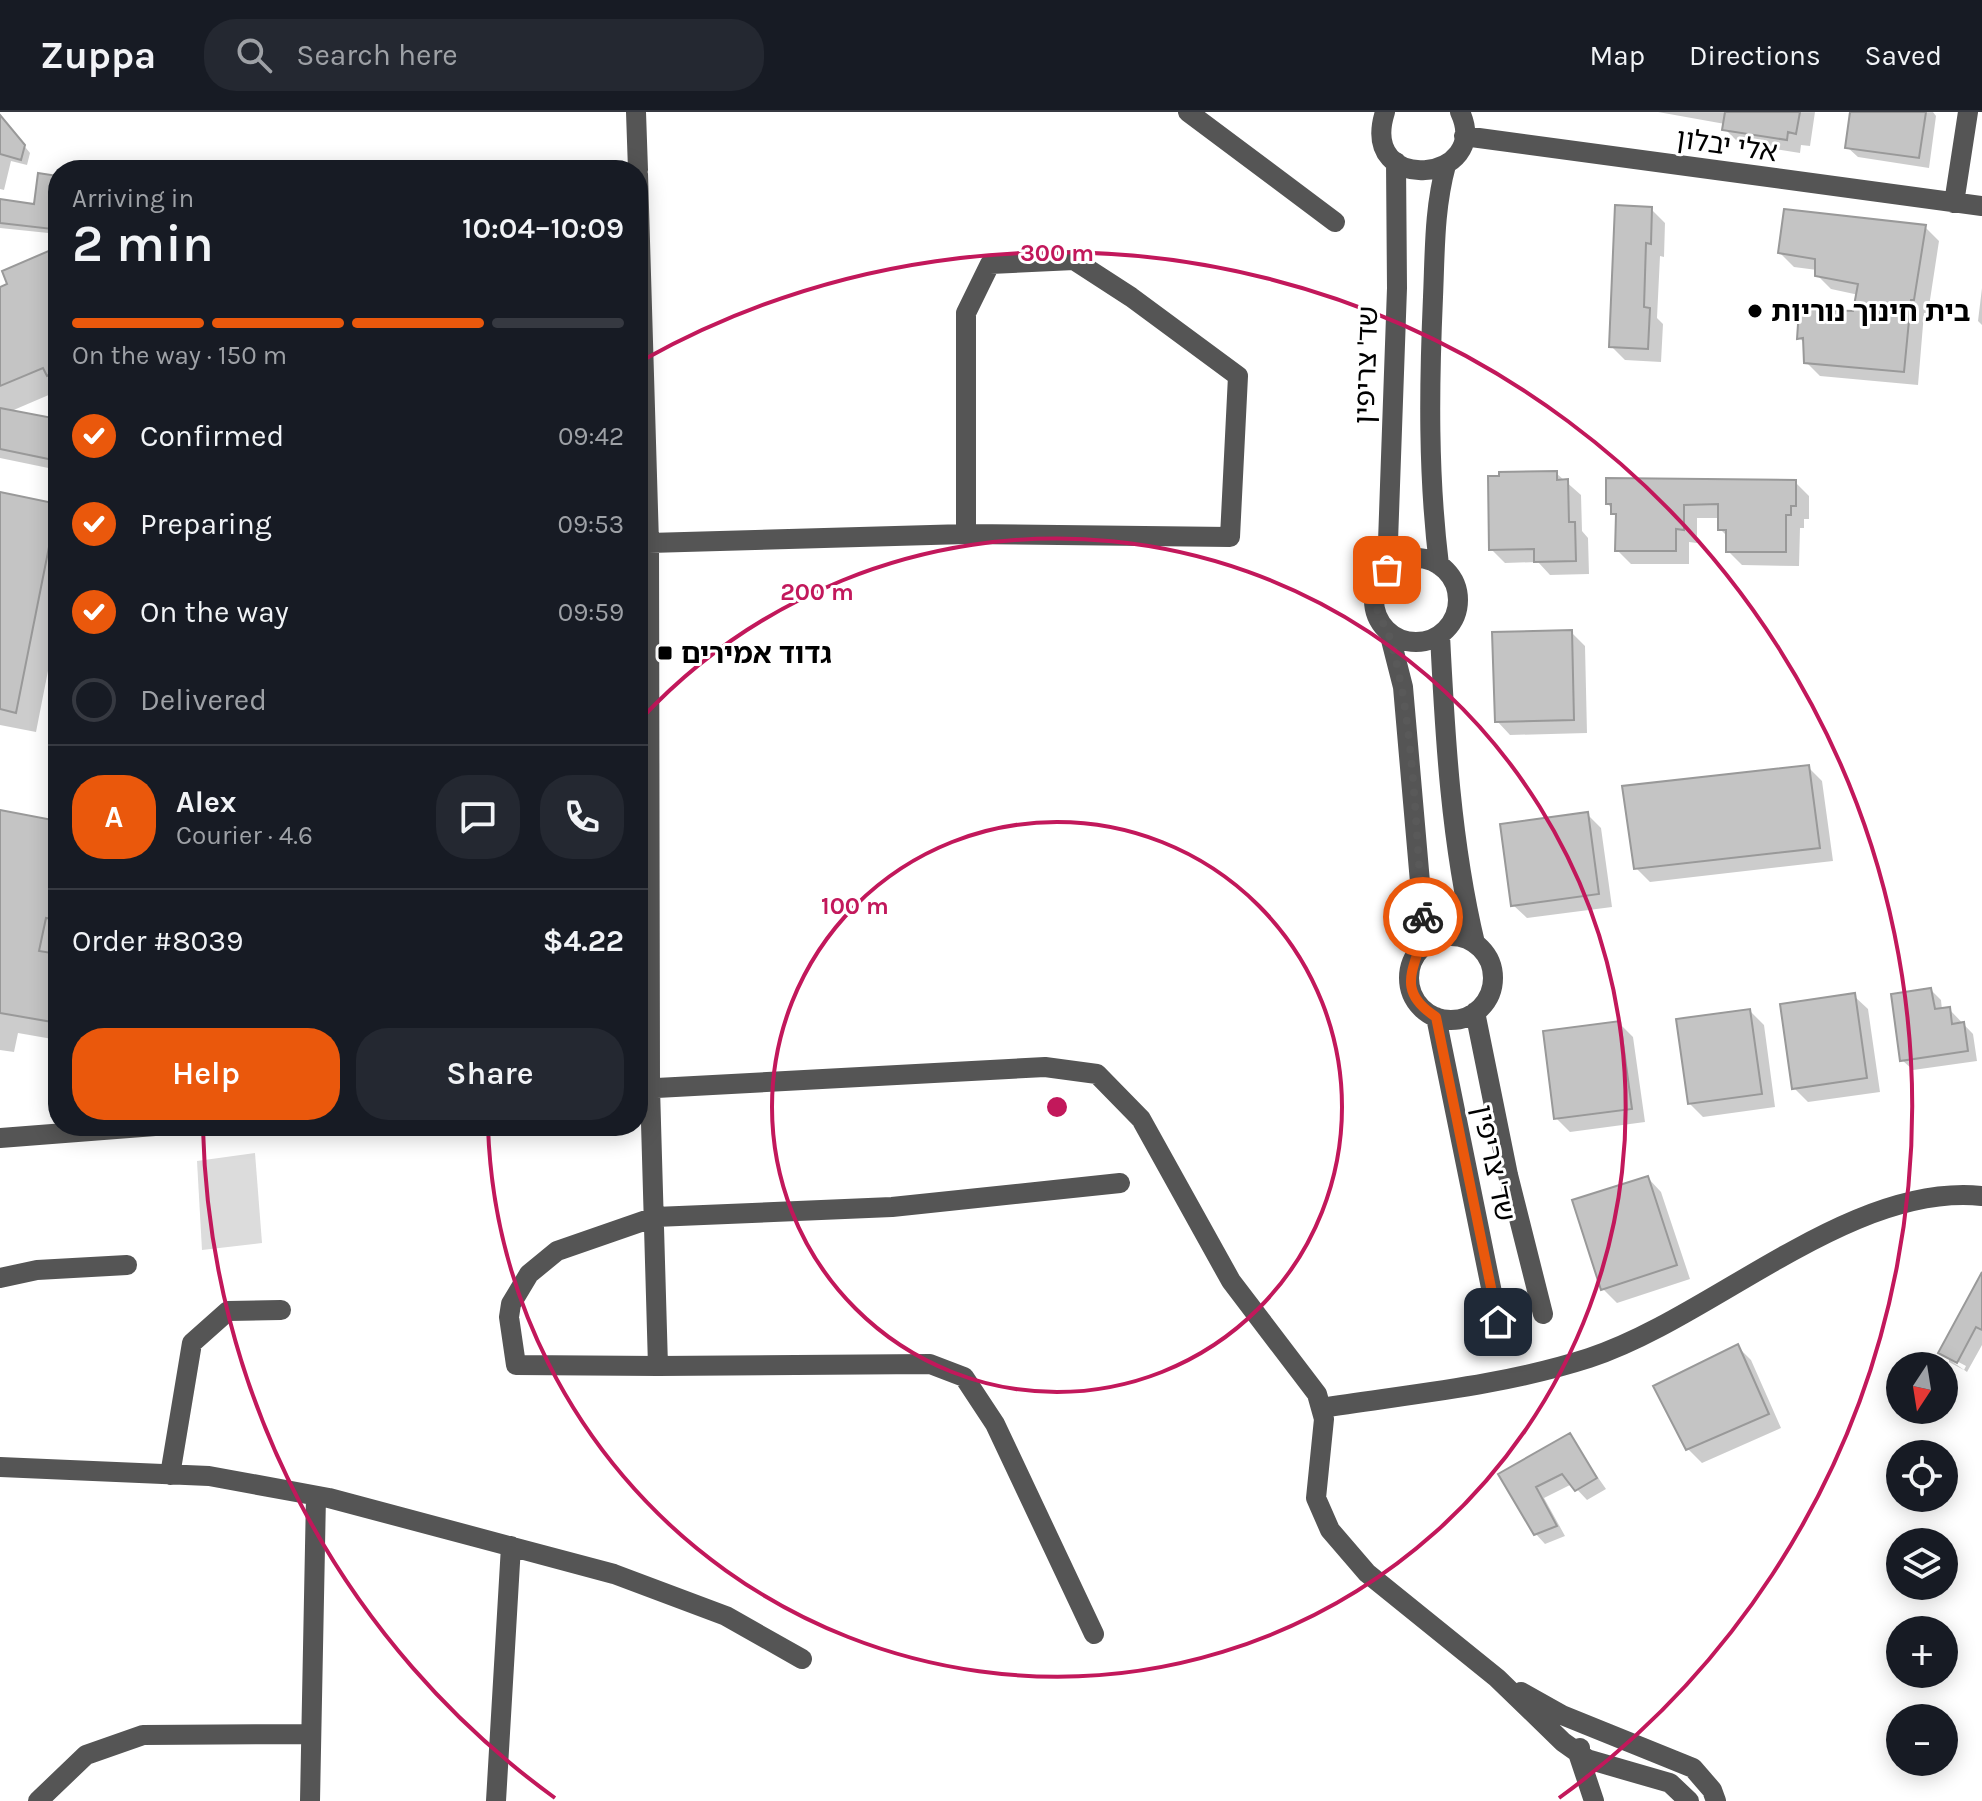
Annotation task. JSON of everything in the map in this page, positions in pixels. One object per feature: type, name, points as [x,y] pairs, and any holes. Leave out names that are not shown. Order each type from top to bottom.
[{"type":"street","points":[[636,112],[638,160]]},
{"type":"street","points":[[1188,112],[1335,222]]},
{"type":"street","name":"שד' צריפין","points":[[1385,112],[1382,138],[1396,162],[1397,288],[1387,570]]},
{"type":"street","points":[[1396,162],[1420,172],[1446,165],[1456,156],[1464,136],[1460,112]]},
{"type":"street","points":[[1954,203],[1968,112]]},
{"type":"street","name":"אלי יבלון","points":[[1464,136],[1982,206]]},
{"type":"street","points":[[1439,565],[1431,495],[1428,404],[1436,201],[1446,165]]},
{"type":"street","points":[[649,543],[966,534],[1230,537],[1238,376],[1131,297],[1074,260],[990,264],[966,313],[966,534]]},
{"type":"street","points":[[648,509],[648,652]]},
{"type":"street","points":[[1412,558],[1439,565],[1450,575],[1458,600],[1453,620],[1440,635],[1414,642],[1389,632],[1380,622],[1375,594],[1387,570],[1412,558]]},
{"type":"street","points":[[1389,632],[1403,687],[1424,928],[1422,947],[1410,972],[1410,986],[1415,999],[1436,1017],[1463,1018],[1475,1012],[1491,991],[1493,978],[1485,953],[1475,943],[1448,936],[1422,947]]},
{"type":"street","points":[[1440,635],[1447,747],[1468,914],[1475,943]]},
{"type":"street","name":"שד' צריפין","points":[[1475,1012],[1508,1175],[1543,1314]]},
{"type":"street","name":"שד' צריפין","points":[[1436,1017],[1498,1322]]},
{"type":"street","points":[[648,1088],[1045,1067],[1097,1074],[1141,1119],[1231,1281],[1317,1394],[1324,1419],[1316,1498],[1330,1530],[1367,1573],[1497,1678],[1578,1753],[1611,1767],[1670,1783],[1689,1801]]},
{"type":"street","points":[[0,1138],[48,1134]]},
{"type":"street","points":[[648,1135],[655,1217],[658,1366]]},
{"type":"street","points":[[1094,1634],[995,1424],[964,1377],[930,1364],[516,1365],[509,1317],[511,1304],[529,1274],[557,1251],[655,1217],[892,1207],[1120,1183]]},
{"type":"street","points":[[1321,1408],[1506,1381],[1592,1357],[1689,1311],[1833,1231],[1886,1208],[1927,1198],[1982,1196]]},
{"type":"street","points":[[0,1278],[37,1270],[127,1265]]},
{"type":"street","points":[[170,1475],[192,1343],[228,1311],[281,1310]]},
{"type":"street","points":[[0,1467],[209,1476],[316,1496],[614,1574],[726,1616],[802,1659]]},
{"type":"street","points":[[310,1801],[316,1496]]},
{"type":"street","points":[[496,1801],[511,1546]]},
{"type":"street","points":[[1497,1678],[1592,1727],[1693,1768],[1716,1801]]},
{"type":"street","points":[[1592,1727],[1578,1753],[1594,1801]]},
{"type":"street","points":[[38,1801],[86,1755],[143,1735],[309,1734]]},
{"type":"shaded area","points":[[255,1153],[262,1243],[202,1250],[197,1161]]},
{"type":"building","points":[[1725,112],[1800,112],[1796,134],[1788,132],[1787,140],[1722,130]]},
{"type":"building","points":[[1850,112],[1926,112],[1919,158],[1845,148]]},
{"type":"building","points":[[0,115],[25,145],[21,160],[0,154]]},
{"type":"building","points":[[38,173],[48,174],[48,229],[0,223],[0,199],[34,204]]},
{"type":"building","points":[[1615,205],[1652,207],[1651,244],[1646,243],[1644,307],[1650,308],[1648,349],[1609,347]]},
{"type":"building","points":[[1784,209],[1926,225],[1914,300],[1911,300],[1904,372],[1804,363],[1803,338],[1797,339],[1799,309],[1853,311],[1858,284],[1815,276],[1815,259],[1778,253]]},
{"type":"building","points":[[48,251],[48,376],[43,368],[0,386],[0,287],[7,284],[2,271]]},
{"type":"building","points":[[0,408],[48,417],[48,459],[0,449]]},
{"type":"building","points":[[1557,471],[1557,480],[1568,479],[1569,522],[1575,522],[1576,561],[1534,562],[1534,549],[1489,550],[1488,476],[1499,476],[1499,472]]},
{"type":"building","points":[[1606,478],[1796,480],[1796,506],[1791,506],[1791,515],[1786,515],[1786,552],[1726,552],[1726,530],[1718,530],[1718,504],[1684,505],[1684,530],[1676,529],[1676,551],[1615,551],[1616,514],[1611,514],[1611,504],[1606,504]]},
{"type":"building","points":[[0,492],[48,502],[48,552],[16,713],[0,709]]},
{"type":"building","points":[[1572,630],[1574,720],[1495,722],[1492,632]]},
{"type":"building","points":[[1809,765],[1820,848],[1634,869],[1622,786]]},
{"type":"building","points":[[0,810],[48,819],[48,918],[39,951],[48,952],[48,1021],[0,1013]]},
{"type":"building","points":[[1588,812],[1599,894],[1511,906],[1500,824]]},
{"type":"building","points":[[1931,988],[1935,1009],[1950,1007],[1952,1024],[1964,1022],[1968,1051],[1900,1061],[1891,994]]},
{"type":"building","points":[[1855,993],[1867,1078],[1792,1089],[1780,1004]]},
{"type":"building","points":[[1750,1009],[1762,1094],[1688,1104],[1676,1019]]},
{"type":"building","points":[[1620,1021],[1632,1109],[1554,1119],[1543,1031]]},
{"type":"building","points":[[1648,1176],[1677,1265],[1601,1290],[1572,1200]]},
{"type":"building","points":[[1982,1272],[1982,1330],[1976,1327],[1958,1361],[1958,1352],[1939,1352]]},
{"type":"building","points":[[1738,1344],[1769,1414],[1686,1450],[1653,1386]]},
{"type":"building","points":[[1570,1433],[1597,1478],[1575,1491],[1562,1474],[1536,1487],[1557,1526],[1534,1535],[1498,1474]]},
{"type":"way so far","points":[[1387,570],[1379,581],[1375,608],[1380,622],[1389,632],[1403,687],[1423,917]]},
{"type":"place","name":"בית חינוך נוריות","points":[[1755,311]]},
{"type":"place","name":"גדוד אמירים","points":[[665,653]]},
{"type":"route","points":[[1423,917],[1422,947],[1414,959],[1410,986],[1415,999],[1436,1017],[1442,1060],[1469,1174],[1498,1322]]}]
